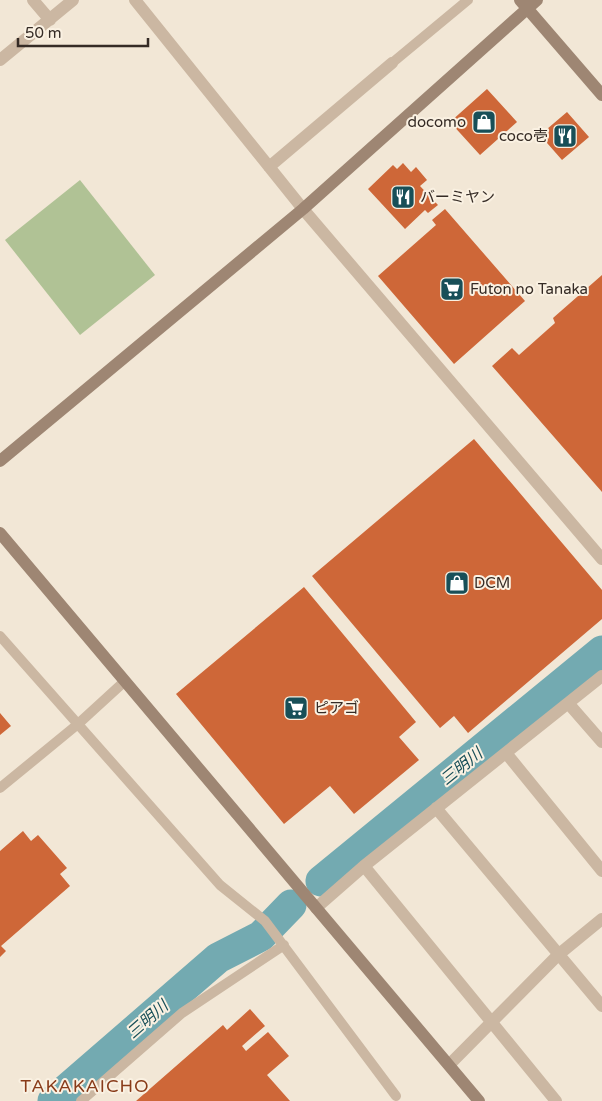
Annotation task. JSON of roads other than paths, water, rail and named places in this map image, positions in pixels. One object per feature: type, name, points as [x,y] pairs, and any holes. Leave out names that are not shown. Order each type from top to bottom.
[{"type":"street","points":[[33,0],[50,20]]},
{"type":"street","points":[[0,60],[73,0]]},
{"type":"street","points":[[135,0],[304,209],[602,559]]},
{"type":"street","points":[[0,461],[304,209],[529,3],[602,95]]},
{"type":"street","points":[[269,167],[392,63]]},
{"type":"street","points":[[0,533],[479,1101]]},
{"type":"street","points":[[316,908],[364,866],[602,676]]},
{"type":"street","points":[[568,703],[602,742]]},
{"type":"street","points":[[506,752],[602,871]]},
{"type":"street","points":[[436,808],[602,1006]]},
{"type":"street","points":[[364,866],[556,1101]]},
{"type":"street","points":[[449,1065],[493,1023],[558,955],[602,919]]},
{"type":"lane","points":[[392,63],[468,0]]},
{"type":"lane","points":[[0,636],[220,885],[265,921],[396,1096]]},
{"type":"lane","points":[[0,788],[78,724],[125,681]]},
{"type":"lane","points":[[81,1101],[182,1012],[284,945]]},
{"type":"waterway","name":"三明川","points":[[321,881],[602,651]]},
{"type":"waterway","name":"三明川","points":[[53,1101],[218,958],[261,936],[291,905]]},
{"type":"place","name":"docomo","points":[[484,122]]},
{"type":"place","name":"coco壱","points":[[565,136]]},
{"type":"place","name":"バーミヤン","points":[[403,197]]},
{"type":"place","name":"Futon no Tanaka","points":[[452,289]]},
{"type":"place","name":"DCM","points":[[457,583]]},
{"type":"place","name":"ピアゴ","points":[[296,708]]},
{"type":"district","name":"TAKAKAICHO","points":[[85,1086]]}]
